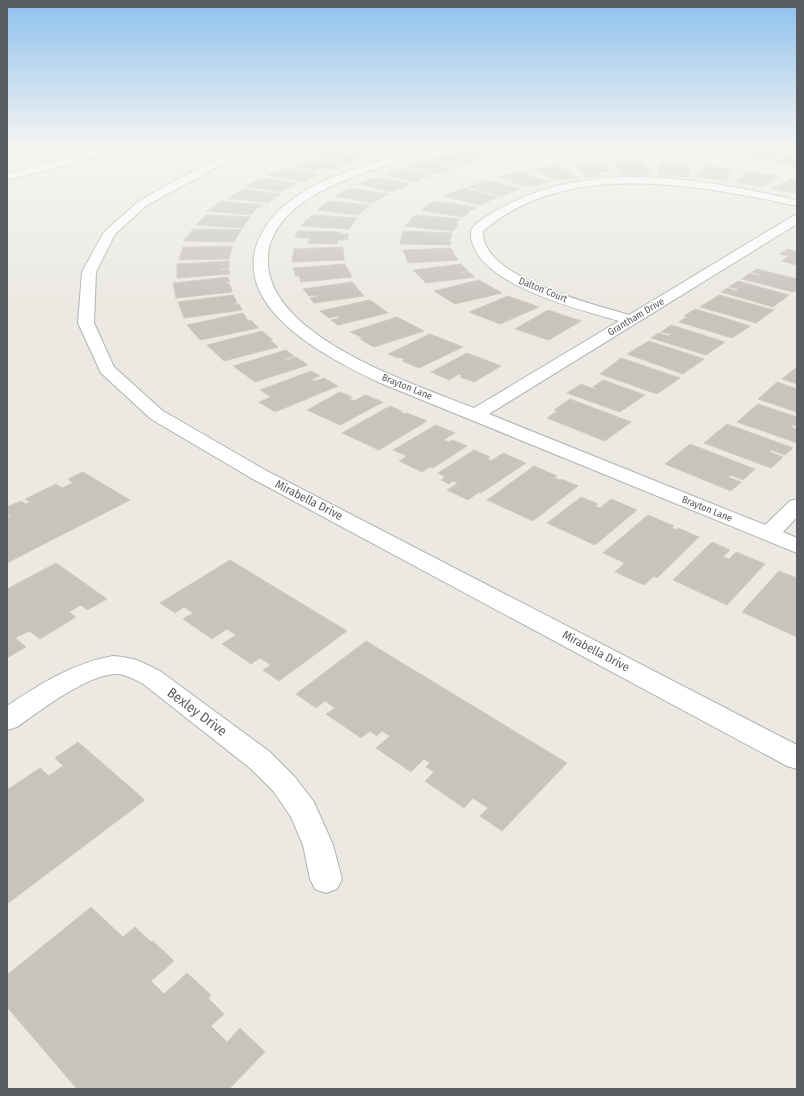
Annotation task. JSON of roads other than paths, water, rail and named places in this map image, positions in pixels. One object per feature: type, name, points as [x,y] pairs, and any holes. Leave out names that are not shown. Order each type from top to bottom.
[{"type":"street","name":"Mirabella Drive","points":[[150,199],[143,203],[110,232],[89,272],[86,323],[107,369],[157,415],[258,474],[439,568],[797,758]]},
{"type":"street","name":"Brayton Lane","points":[[301,199],[282,214],[265,238],[261,258],[261,268],[263,280],[276,303],[298,327],[312,339],[357,365],[384,378],[797,546]]},
{"type":"street","name":"Dalton Court","points":[[527,199],[506,208],[490,218],[477,230],[476,241],[495,267],[538,290],[632,320]]},
{"type":"street","name":"Dalton Court","points":[[777,199],[797,203]]},
{"type":"street","name":"Grantham Drive","points":[[475,415],[797,219]]},
{"type":"street","points":[[769,534],[797,505]]},
{"type":"street","name":"Bexley Drive","points":[[7,720],[70,680],[90,671],[113,665],[134,668],[150,677],[260,760],[284,784],[303,811],[318,845],[326,879]]}]
